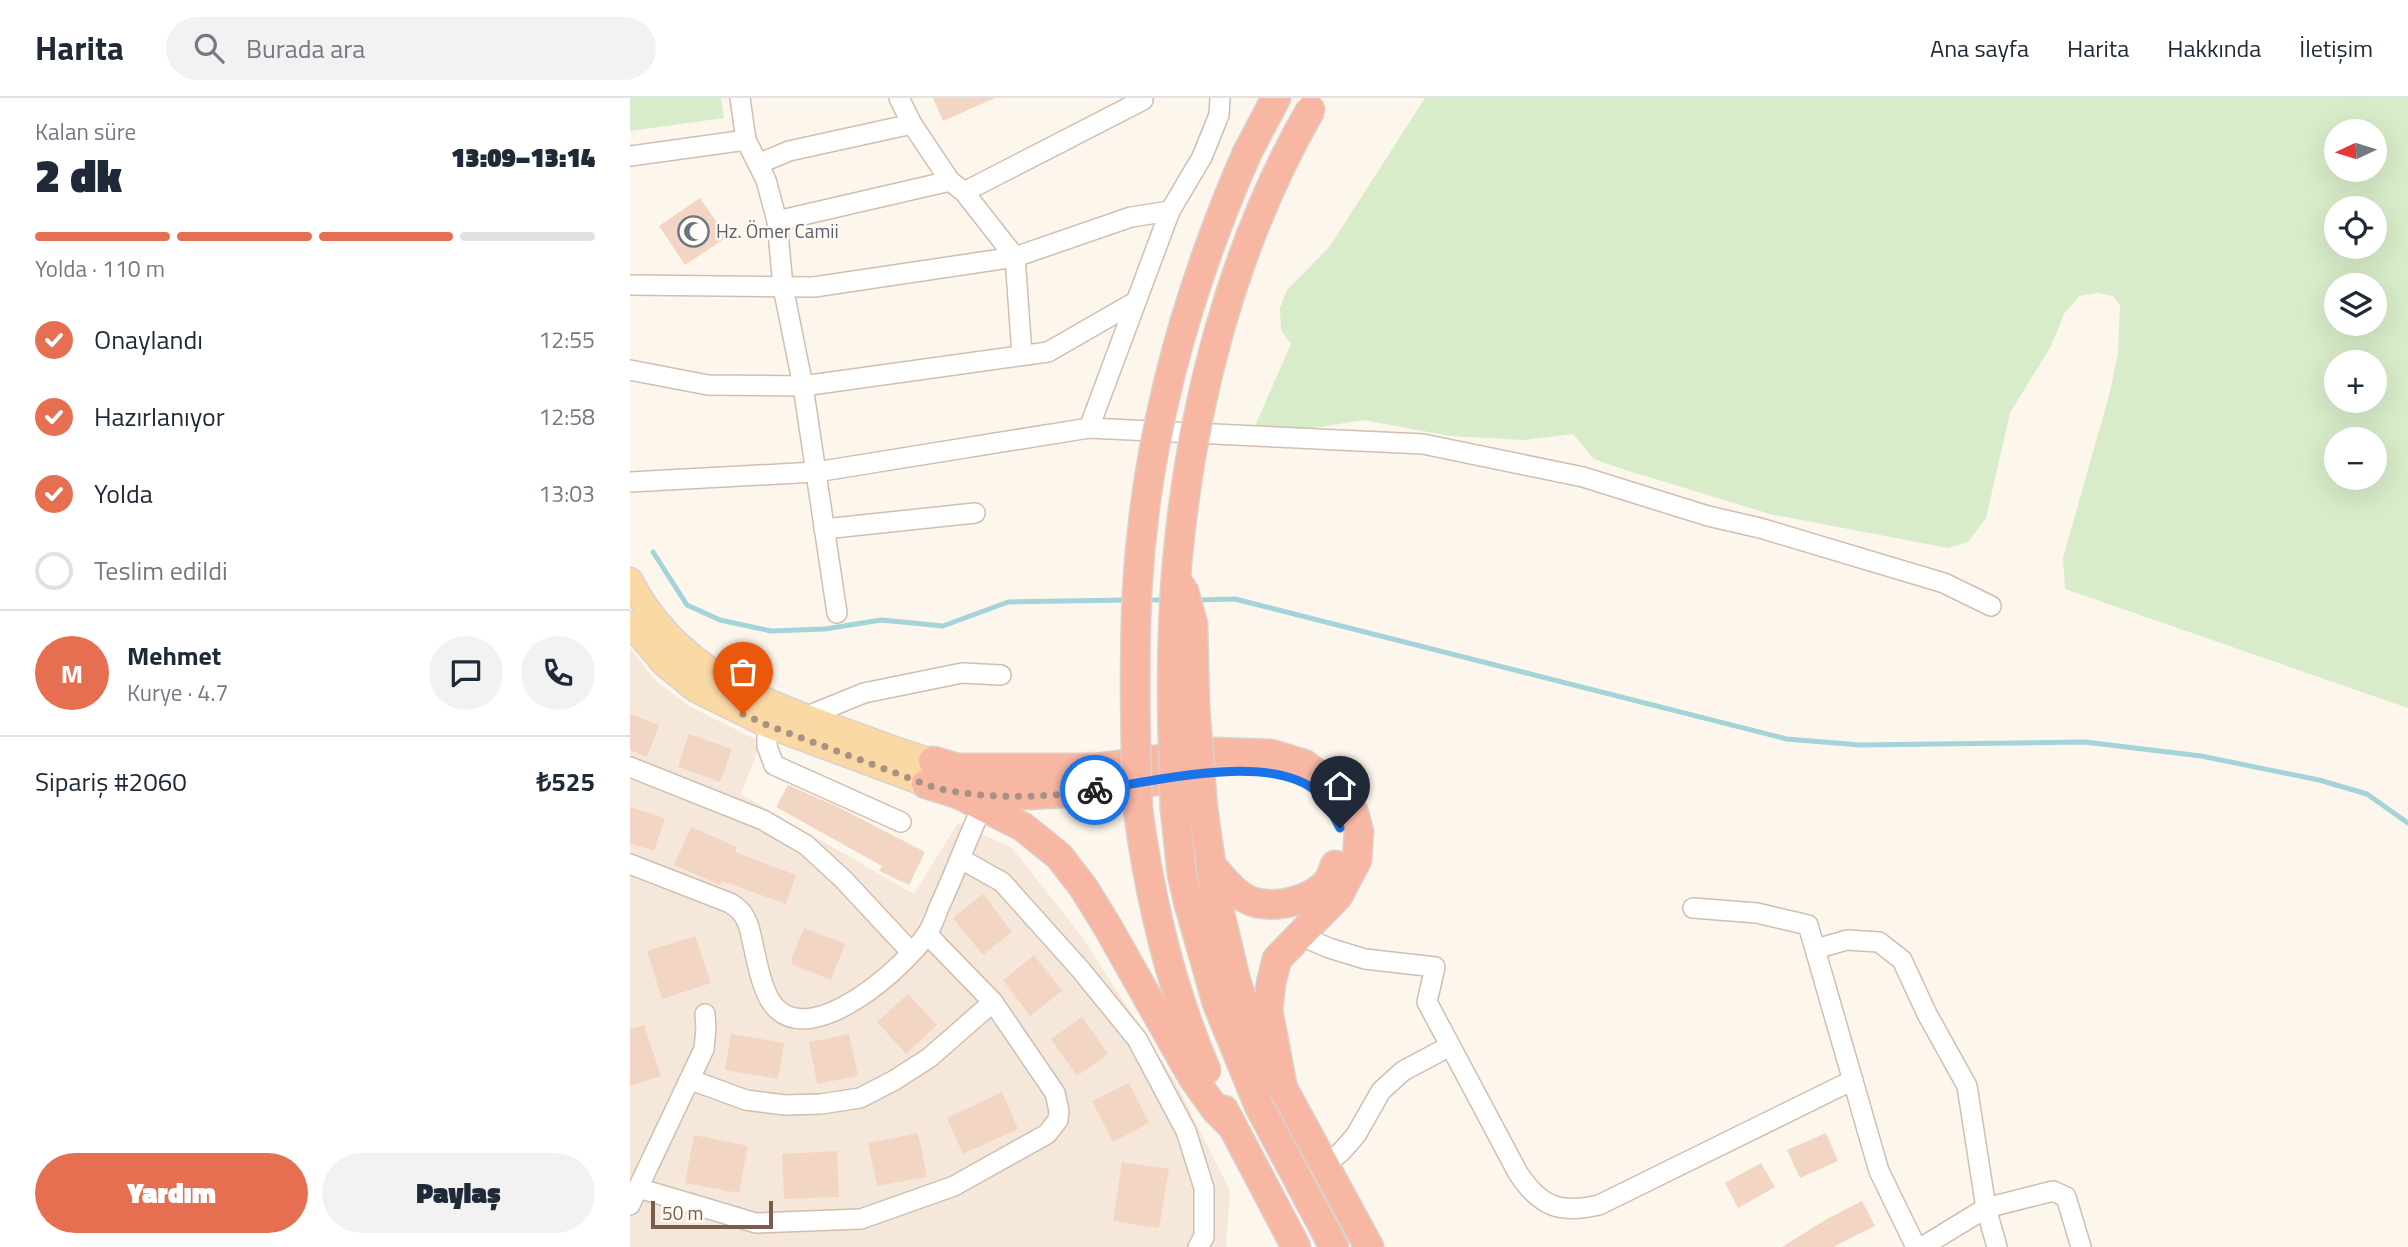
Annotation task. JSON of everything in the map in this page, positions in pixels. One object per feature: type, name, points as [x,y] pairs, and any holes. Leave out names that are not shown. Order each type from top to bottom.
[{"type":"highway","points":[[1276,98],[1247,153],[1212,236],[1194,290],[1165,400],[1143,528],[1138,591],[1135,710],[1138,810],[1155,915],[1180,1006],[1232,1126],[1296,1247]]},
{"type":"highway","points":[[1314,104],[1270,188],[1232,290],[1209,374],[1182,511],[1172,672],[1175,809],[1182,874],[1200,950],[1234,1048],[1259,1106],[1334,1247]]},
{"type":"highway","points":[[1177,564],[1194,624],[1195,707],[1203,808],[1215,893],[1237,981],[1254,1035],[1369,1247]]},
{"type":"highway","points":[[929,773],[957,768],[1095,768],[1214,752],[1271,754],[1304,764],[1336,788],[1354,813],[1359,832],[1357,860],[1338,895],[1277,959],[1270,982],[1268,1010],[1282,1084]]},
{"type":"highway","points":[[970,800],[1080,792],[1219,772],[1246,771],[1273,774],[1315,790],[1328,805],[1340,828],[1340,853],[1328,881],[1308,896],[1291,902],[1256,903],[1226,883],[1211,865]]},
{"type":"highway","points":[[929,773],[970,800],[1023,827],[1059,856],[1083,887],[1106,924],[1194,1078],[1216,1110],[1232,1126]]},
{"type":"highway","points":[[1267,1194],[1285,1247]]},
{"type":"main road","points":[[630,580],[643,606],[681,649],[713,673],[777,706],[805,716],[929,773]]},
{"type":"main road","points":[[630,624],[664,664],[696,690],[767,725],[929,773]]},
{"type":"street","points":[[740,98],[746,141],[766,180],[777,221],[783,287],[803,386],[837,613]]},
{"type":"street","points":[[899,98],[912,124],[957,187],[1015,257],[1022,355]]},
{"type":"street","points":[[1089,428],[1170,211],[1202,157],[1219,115],[1220,98]]},
{"type":"street","points":[[777,221],[957,187],[1143,100]]},
{"type":"street","points":[[758,164],[789,151],[912,124]]},
{"type":"street","points":[[630,156],[746,141]]},
{"type":"street","points":[[630,285],[814,287],[1015,257],[1131,216],[1170,211]]},
{"type":"street","points":[[630,370],[708,385],[803,386],[1048,352],[1135,302]]},
{"type":"street","points":[[630,482],[816,472],[1089,428],[1423,444],[1583,477],[1707,516],[1760,528],[1944,583],[1991,606]]},
{"type":"street","points":[[824,529],[975,513]]},
{"type":"street","points":[[805,716],[876,690],[962,673],[1001,676]]},
{"type":"street","points":[[767,725],[767,746],[774,765],[901,822]]},
{"type":"street","points":[[630,767],[763,820],[806,845],[843,879],[911,952]]},
{"type":"street","points":[[630,864],[739,908],[746,917],[766,995],[781,1013],[791,1019],[815,1019],[846,1006],[896,969],[927,934],[961,859],[970,800]]},
{"type":"street","points":[[961,859],[1002,882],[1080,969],[1137,1040],[1186,1131],[1204,1188],[1203,1237],[1198,1247]]},
{"type":"street","points":[[1693,908],[1757,913],[1808,925],[1879,1171],[1916,1247]]},
{"type":"street","points":[[705,1014],[704,1049],[634,1196],[756,1223],[861,1219],[954,1186],[1047,1134],[1058,1120],[1059,1111],[1055,1093],[993,1002],[927,934]]},
{"type":"street","points":[[1299,935],[1365,959],[1435,967],[1427,1002],[1518,1173],[1529,1190],[1547,1203],[1574,1211],[1599,1205],[1853,1080]]},
{"type":"street","points":[[1816,949],[1847,940],[1879,942],[1902,960],[1927,1014],[1967,1086],[1986,1208],[1997,1247]]},
{"type":"street","points":[[691,1080],[746,1100],[785,1105],[821,1104],[860,1098],[894,1081],[929,1058],[993,1002]]},
{"type":"street","points":[[1325,1165],[1342,1152],[1356,1135],[1381,1091],[1404,1071],[1450,1046]]},
{"type":"street","points":[[1922,1247],[1986,1208],[2053,1191],[2066,1197],[2081,1247]]},
{"type":"shaded area","points":[[630,648],[656,681],[689,706],[761,742],[741,794],[914,894],[958,823],[1012,848],[1080,934],[1175,1081],[1230,1191],[1226,1247],[630,1247]]},
{"type":"green space","points":[[630,98],[721,98],[724,118],[630,131]]},
{"type":"green space","points":[[1425,98],[2408,98],[2408,708],[2065,589],[2063,558],[2110,392],[2118,352],[2120,305],[2113,296],[2098,293],[2079,296],[2064,314],[2051,346],[2010,413],[1986,518],[1968,542],[1948,548],[1770,514],[1594,459],[1573,434],[1523,440],[1450,436],[1363,420],[1283,433],[1255,426],[1291,344],[1281,330],[1280,308],[1287,290],[1330,246]]},
{"type":"building","points":[[933,98],[995,98],[943,121]]},
{"type":"building","name":"Hz. Ömer Camii","points":[[700,198],[727,237],[685,265],[659,226]]},
{"type":"building","points":[[630,714],[659,725],[647,757],[630,750]]},
{"type":"building","points":[[689,734],[732,749],[720,782],[678,767]]},
{"type":"building","points":[[788,785],[840,808],[925,852],[909,885],[879,871],[882,866],[776,807]]},
{"type":"building","points":[[630,807],[665,818],[654,851],[630,843]]},
{"type":"building","points":[[691,827],[737,847],[735,852],[796,875],[786,904],[722,881],[720,885],[674,865]]},
{"type":"building","points":[[983,894],[1012,932],[983,955],[953,918]]},
{"type":"building","points":[[804,928],[845,944],[831,980],[793,965],[791,959]]},
{"type":"building","points":[[695,936],[711,983],[662,999],[647,951]]},
{"type":"building","points":[[1034,955],[1062,991],[1030,1016],[1003,980]]},
{"type":"building","points":[[908,994],[937,1025],[906,1054],[877,1022]]},
{"type":"building","points":[[1082,1017],[1108,1054],[1077,1076],[1051,1039]]},
{"type":"building","points":[[644,1025],[661,1076],[630,1086],[630,1029]]},
{"type":"building","points":[[731,1034],[784,1043],[778,1079],[725,1070]]},
{"type":"building","points":[[849,1034],[858,1076],[817,1084],[809,1042]]},
{"type":"building","points":[[1129,1083],[1149,1123],[1113,1142],[1092,1101]]},
{"type":"building","points":[[1002,1092],[1018,1129],[963,1154],[947,1118]]},
{"type":"building","points":[[918,1133],[927,1177],[877,1186],[868,1143]]},
{"type":"building","points":[[1826,1133],[1838,1161],[1800,1178],[1787,1150]]},
{"type":"building","points":[[694,1135],[748,1146],[739,1193],[685,1183]]},
{"type":"building","points":[[837,1151],[839,1197],[784,1199],[782,1154]]},
{"type":"building","points":[[1122,1162],[1169,1169],[1159,1228],[1113,1221]]},
{"type":"building","points":[[1761,1163],[1775,1187],[1738,1208],[1725,1183]]},
{"type":"building","points":[[1862,1201],[1875,1226],[1833,1247],[1782,1247],[1827,1219]]},
{"type":"waterway","points":[[653,552],[687,605],[720,620],[771,631],[825,629],[881,620],[943,626],[1008,602],[1129,600]]},
{"type":"waterway","points":[[1195,600],[1235,599],[1787,739],[1860,745],[2085,742],[2201,756],[2319,780],[2367,794],[2408,823]]},
{"type":"waterway","points":[[1146,600],[1167,600]]},
{"type":"way so far","points":[[743,714],[933,787],[958,794],[1029,795],[1095,790]]},
{"type":"place","name":"Hz. Ömer Camii","points":[[693,231]]},
{"type":"route","points":[[1095,790],[1219,772],[1273,774],[1315,790],[1328,805],[1340,828]]}]
